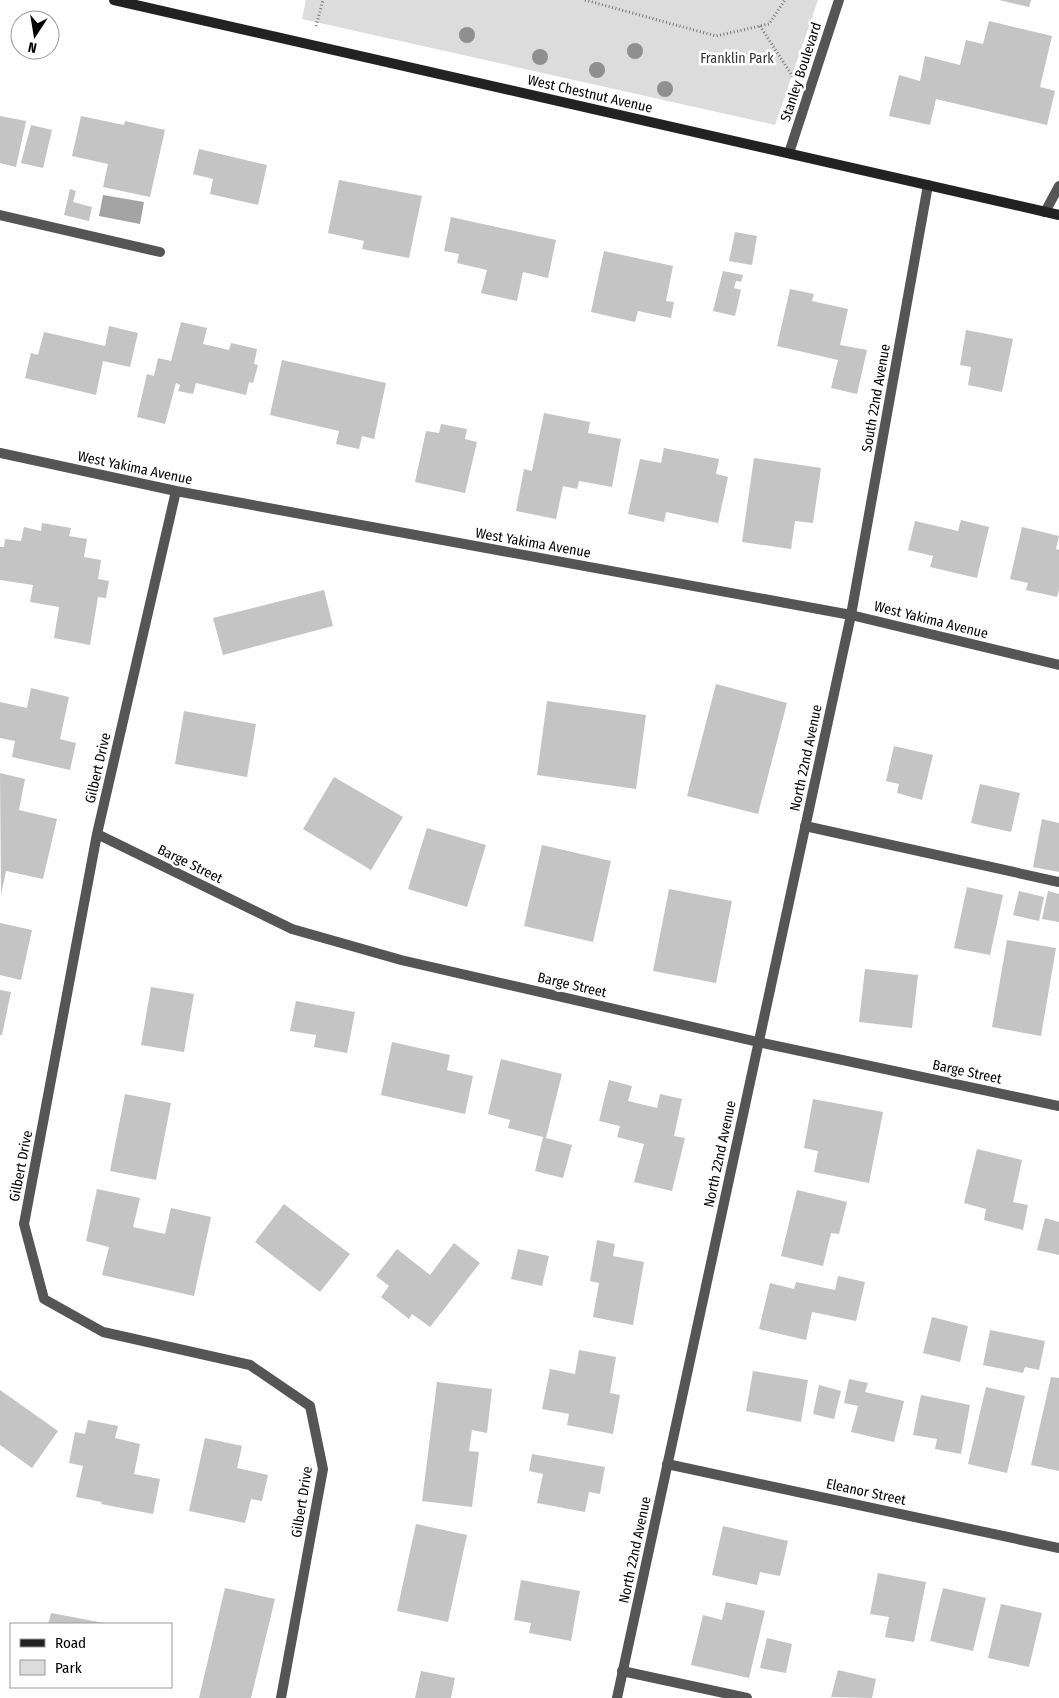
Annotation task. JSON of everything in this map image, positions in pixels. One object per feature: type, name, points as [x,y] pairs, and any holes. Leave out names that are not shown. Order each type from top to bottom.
[{"type":"street","name":"West Chestnut Avenue","points":[[114,0],[1059,215]]},
{"type":"street","name":"Stanley Boulevard","points":[[789,153],[839,0]]},
{"type":"street","name":"South 22nd Avenue","points":[[851,615],[928,185]]},
{"type":"street","points":[[1045,212],[1059,186]]},
{"type":"street","points":[[0,215],[160,252]]},
{"type":"street","name":"West Yakima Avenue","points":[[0,453],[176,491],[851,615],[1059,665]]},
{"type":"street","name":"Gilbert Drive","points":[[176,491],[97,834],[24,1224],[44,1298],[103,1332],[250,1365],[310,1406],[324,1469],[281,1698]]},
{"type":"street","name":"North 22nd Avenue","points":[[617,1698],[851,615]]},
{"type":"street","points":[[805,826],[1059,882]]},
{"type":"street","name":"Barge Street","points":[[97,834],[292,929],[401,960],[758,1042],[1059,1106]]},
{"type":"street","name":"Eleanor Street","points":[[667,1464],[1059,1548]]},
{"type":"street","points":[[622,1671],[747,1698]]},
{"type":"path","points":[[311,44],[323,0]]},
{"type":"path","points":[[585,0],[716,36],[769,24],[785,0]]},
{"type":"path","points":[[760,26],[807,99]]},
{"type":"green space","name":"Franklin Park","points":[[306,0],[818,0],[775,125],[302,19]]},
{"type":"shaded area","points":[[103,195],[144,202],[140,224],[99,216]]},
{"type":"building","points":[[999,0],[1031,0],[1029,7]]},
{"type":"building","points":[[989,21],[1052,36],[1040,87],[1055,91],[1047,125],[936,99],[930,125],[889,116],[899,75],[920,81],[925,56],[960,65],[966,40],[983,44]]},
{"type":"building","points":[[0,116],[26,121],[16,167],[0,163]]},
{"type":"building","points":[[81,116],[124,125],[125,121],[165,130],[150,197],[103,187],[108,164],[72,156]]},
{"type":"building","points":[[31,125],[52,130],[43,168],[21,163]]},
{"type":"building","points":[[199,149],[267,165],[258,205],[210,194],[213,179],[193,174]]},
{"type":"building","points":[[339,180],[422,196],[409,258],[362,249],[364,241],[328,233]]},
{"type":"building","points":[[70,189],[76,191],[73,202],[92,207],[89,221],[64,215]]},
{"type":"building","points":[[451,217],[556,240],[548,278],[523,272],[517,301],[481,293],[487,270],[457,263],[459,254],[444,251]]},
{"type":"building","points":[[735,232],[757,236],[752,265],[729,261]]},
{"type":"building","points":[[604,251],[673,266],[666,301],[674,302],[671,318],[638,311],[635,322],[591,312]]},
{"type":"building","points":[[723,271],[743,275],[741,282],[736,281],[734,288],[741,290],[735,316],[713,311]]},
{"type":"building","points":[[790,289],[814,294],[812,301],[848,309],[840,345],[867,350],[857,394],[831,388],[838,360],[777,346]]},
{"type":"building","points":[[181,322],[207,328],[203,344],[229,350],[231,343],[257,349],[254,364],[258,365],[253,383],[249,382],[246,395],[196,383],[193,394],[178,391],[180,385],[176,383],[165,424],[137,417],[147,374],[154,376],[158,358],[171,361]]},
{"type":"building","points":[[109,326],[138,333],[130,367],[103,361],[96,395],[25,378],[31,353],[38,355],[44,332],[105,346]]},
{"type":"building","points":[[966,330],[1013,339],[1002,392],[968,385],[971,367],[960,365]]},
{"type":"building","points":[[282,360],[386,383],[374,439],[362,436],[359,449],[336,444],[339,431],[270,415]]},
{"type":"building","points":[[544,413],[590,422],[588,433],[621,439],[612,487],[579,481],[577,489],[563,486],[556,519],[516,511],[524,469],[532,471]]},
{"type":"building","points":[[441,424],[467,429],[465,439],[477,442],[465,493],[415,482],[426,431],[439,433]]},
{"type":"building","points":[[664,448],[719,459],[716,474],[728,477],[718,523],[666,512],[664,522],[628,514],[640,459],[661,463]]},
{"type":"building","points":[[754,458],[821,468],[813,523],[795,521],[791,549],[742,542]]},
{"type":"building","points":[[961,520],[989,527],[977,578],[930,567],[933,556],[908,550],[915,521],[958,531]]},
{"type":"building","points":[[42,523],[71,528],[69,536],[87,539],[84,557],[101,560],[98,579],[109,581],[106,598],[98,597],[90,645],[54,638],[59,607],[30,602],[33,585],[0,580],[0,547],[4,547],[5,539],[21,541],[24,527],[41,531]]},
{"type":"building","points":[[1022,527],[1059,536],[1056,549],[1059,550],[1059,589],[1057,597],[1026,590],[1028,583],[1010,579]]},
{"type":"building","points":[[324,590],[333,626],[223,655],[213,618]]},
{"type":"building","points":[[716,684],[787,703],[758,814],[687,796]]},
{"type":"building","points":[[31,688],[69,697],[60,739],[76,743],[70,770],[12,757],[15,741],[0,738],[0,702],[27,708]]},
{"type":"building","points":[[547,701],[646,715],[636,789],[537,775]]},
{"type":"building","points":[[184,711],[256,724],[247,777],[175,764]]},
{"type":"building","points":[[894,746],[933,755],[922,800],[897,793],[899,784],[886,781]]},
{"type":"building","points":[[0,773],[25,779],[19,810],[57,819],[43,879],[6,871],[1,895]]},
{"type":"building","points":[[334,777],[403,817],[371,870],[303,829]]},
{"type":"building","points":[[980,784],[1020,793],[1011,832],[971,823]]},
{"type":"building","points":[[1042,819],[1059,823],[1059,872],[1033,867]]},
{"type":"building","points":[[427,828],[486,845],[467,907],[408,889]]},
{"type":"building","points":[[542,845],[611,861],[593,942],[524,926]]},
{"type":"building","points":[[967,887],[1003,895],[990,955],[954,948]]},
{"type":"building","points":[[669,889],[732,901],[716,983],[653,971]]},
{"type":"building","points":[[1019,891],[1044,897],[1039,921],[1013,915]]},
{"type":"building","points":[[1048,891],[1059,894],[1059,922],[1042,919]]},
{"type":"building","points":[[0,923],[32,930],[21,980],[0,975]]},
{"type":"building","points":[[1007,940],[1056,948],[1041,1036],[992,1027]]},
{"type":"building","points":[[865,969],[918,975],[912,1028],[859,1022]]},
{"type":"building","points":[[151,987],[194,994],[184,1052],[141,1045]]},
{"type":"building","points":[[0,990],[11,992],[2,1035],[0,1035]]},
{"type":"building","points":[[296,1001],[355,1012],[347,1053],[314,1047],[316,1035],[290,1031]]},
{"type":"building","points":[[392,1042],[450,1055],[447,1070],[473,1076],[465,1114],[381,1095]]},
{"type":"building","points":[[501,1059],[562,1074],[546,1138],[572,1145],[563,1178],[535,1171],[543,1137],[508,1128],[510,1120],[488,1114]]},
{"type":"building","points":[[609,1080],[632,1086],[628,1101],[657,1108],[660,1094],[682,1099],[674,1136],[685,1138],[672,1191],[634,1182],[644,1144],[617,1137],[620,1126],[599,1121]]},
{"type":"building","points":[[125,1094],[171,1103],[156,1180],[110,1171]]},
{"type":"building","points":[[813,1099],[883,1112],[869,1183],[814,1172],[818,1151],[804,1148]]},
{"type":"building","points":[[977,1149],[1022,1160],[1013,1202],[1028,1205],[1023,1230],[984,1220],[986,1209],[964,1203]]},
{"type":"building","points":[[97,1189],[140,1198],[133,1227],[165,1234],[171,1208],[211,1217],[194,1296],[102,1275],[109,1247],[86,1241]]},
{"type":"building","points":[[797,1190],[847,1202],[839,1234],[831,1233],[823,1266],[781,1256]]},
{"type":"building","points":[[284,1204],[350,1254],[320,1292],[255,1242]]},
{"type":"building","points":[[1045,1218],[1059,1222],[1059,1255],[1037,1250]]},
{"type":"building","points":[[597,1240],[615,1244],[613,1256],[644,1262],[633,1325],[593,1317],[599,1283],[590,1281]]},
{"type":"building","points":[[454,1243],[480,1263],[430,1327],[412,1314],[409,1319],[381,1297],[389,1286],[376,1276],[397,1249],[430,1275]]},
{"type":"building","points":[[518,1249],[549,1256],[542,1286],[511,1279]]},
{"type":"building","points":[[838,1276],[865,1282],[856,1321],[812,1312],[806,1340],[759,1329],[770,1283],[794,1289],[796,1282],[835,1290]]},
{"type":"building","points":[[932,1317],[968,1326],[960,1362],[923,1353]]},
{"type":"building","points":[[990,1330],[1045,1341],[1039,1370],[1025,1367],[1023,1373],[983,1365]]},
{"type":"building","points":[[579,1350],[616,1357],[610,1393],[620,1395],[613,1434],[567,1425],[569,1414],[542,1409],[550,1369],[575,1374]]},
{"type":"building","points":[[753,1371],[808,1380],[801,1422],[746,1411]]},
{"type":"building","points":[[1051,1377],[1059,1378],[1059,1471],[1031,1465]]},
{"type":"building","points":[[849,1379],[868,1383],[865,1392],[904,1401],[894,1442],[851,1432],[858,1406],[844,1403]]},
{"type":"building","points":[[437,1382],[492,1389],[487,1433],[472,1430],[469,1451],[479,1452],[472,1507],[422,1501]]},
{"type":"building","points":[[819,1385],[841,1391],[834,1419],[813,1414]]},
{"type":"building","points":[[986,1387],[1025,1396],[1007,1473],[968,1464]]},
{"type":"building","points":[[0,1390],[58,1431],[32,1468],[0,1445]]},
{"type":"building","points":[[921,1395],[970,1405],[961,1454],[935,1449],[937,1439],[913,1435]]},
{"type":"building","points":[[88,1420],[118,1426],[115,1438],[140,1444],[134,1474],[160,1479],[153,1514],[76,1497],[83,1466],[69,1463],[75,1432],[85,1434]]},
{"type":"building","points":[[205,1438],[242,1446],[237,1468],[268,1475],[262,1501],[251,1499],[245,1523],[189,1511]]},
{"type":"building","points":[[532,1454],[605,1467],[600,1494],[589,1492],[585,1512],[537,1503],[543,1474],[529,1471]]},
{"type":"building","points":[[416,1524],[467,1535],[448,1622],[397,1611]]},
{"type":"building","points":[[723,1526],[788,1541],[780,1576],[760,1572],[757,1585],[712,1575]]},
{"type":"building","points":[[878,1573],[926,1582],[914,1642],[885,1637],[889,1617],[870,1614]]},
{"type":"building","points":[[521,1580],[580,1591],[571,1641],[529,1633],[531,1623],[514,1620]]},
{"type":"building","points":[[225,1588],[275,1599],[251,1698],[199,1698]]},
{"type":"building","points":[[943,1588],[986,1598],[973,1651],[930,1641]]},
{"type":"building","points":[[726,1602],[765,1611],[749,1678],[691,1665],[703,1615],[722,1620]]},
{"type":"building","points":[[1001,1604],[1042,1613],[1029,1667],[988,1658]]},
{"type":"building","points":[[51,1613],[104,1623],[48,1623]]},
{"type":"building","points":[[767,1638],[792,1644],[786,1673],[760,1668]]},
{"type":"building","points":[[838,1670],[876,1679],[872,1698],[831,1697]]},
{"type":"building","points":[[421,1671],[455,1678],[451,1698],[415,1698]]}]
